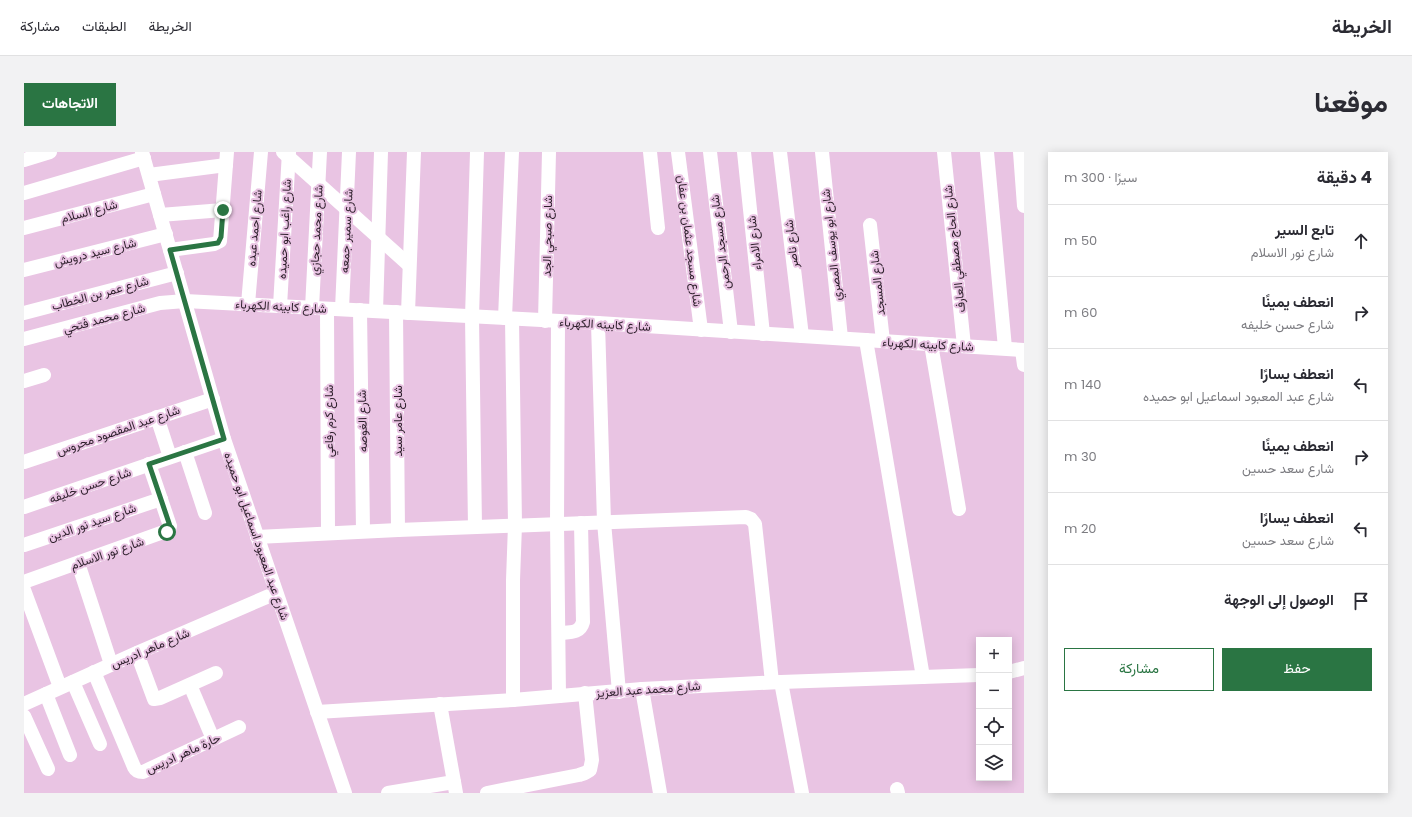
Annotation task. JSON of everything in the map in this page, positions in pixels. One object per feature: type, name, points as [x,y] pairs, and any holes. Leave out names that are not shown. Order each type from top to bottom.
[{"type":"street","points":[[24,160],[50,152]]},
{"type":"street","name":"شارع احمد عبده","points":[[248,304],[261,152]]},
{"type":"street","name":"شارع محمد حجازي","points":[[312,308],[320,152]]},
{"type":"street","name":"شارع سمير جمعه","points":[[342,309],[349,152]]},
{"type":"street","points":[[376,311],[381,152]]},
{"type":"street","name":"شارع عامر سيد","points":[[398,530],[402,313],[409,265],[414,152]]},
{"type":"street","points":[[475,527],[472,317],[477,152]]},
{"type":"street","points":[[512,152],[509,318],[515,525],[512,580],[513,700]]},
{"type":"street","name":"شارع صبحي الجد","points":[[549,152],[559,696]]},
{"type":"street","points":[[650,152],[658,228]]},
{"type":"street","name":"شارع مسجد عثمان بن عفان","points":[[678,152],[701,330]]},
{"type":"street","name":"شارع مسجد الرحمن","points":[[710,152],[731,332]]},
{"type":"street","name":"شارع الامراء","points":[[744,152],[764,334]]},
{"type":"street","name":"شارع ناصر","points":[[780,152],[802,336]]},
{"type":"street","name":"شارع ابو يوسف المصري","points":[[822,152],[841,338]]},
{"type":"street","name":"شارع الحاج مصطفي العارف","points":[[944,152],[964,346]]},
{"type":"street","points":[[987,152],[1005,348]]},
{"type":"street","points":[[1020,152],[1024,206]]},
{"type":"street","points":[[287,154],[409,265]]},
{"type":"street","name":"شارع راغب ابو حميده","points":[[280,306],[287,154]]},
{"type":"street","points":[[24,193],[143,155]]},
{"type":"street","name":"شارع عبد المعبود اسماعيل ابو حميده","points":[[143,155],[224,439],[345,793]]},
{"type":"street","points":[[149,175],[227,159],[221,237],[218,243],[170,250]]},
{"type":"street","name":"شارع السلام","points":[[24,228],[154,194]]},
{"type":"street","points":[[160,215],[223,210]]},
{"type":"street","name":"شارع المسجد","points":[[870,225],[883,341]]},
{"type":"street","name":"شارع سيد درويش","points":[[24,270],[166,234]]},
{"type":"street","name":"شارع عمر بن الخطاب","points":[[24,313],[177,273]]},
{"type":"street","name":"شارع كابينه الكهرباء","points":[[185,301],[509,318],[1023,350]]},
{"type":"street","name":"شارع محمد فتحي","points":[[24,339],[160,303],[185,301]]},
{"type":"street","name":"شارع كرم رفاعي","points":[[327,309],[328,533]]},
{"type":"street","name":"شارع الغوصه","points":[[360,310],[363,531]]},
{"type":"street","points":[[598,324],[604,522],[619,692]]},
{"type":"street","points":[[866,340],[923,677]]},
{"type":"street","points":[[931,344],[959,509]]},
{"type":"street","points":[[1023,350],[1024,365]]},
{"type":"street","points":[[24,381],[44,374]]},
{"type":"street","name":"شارع عبد المقصود محروس","points":[[24,462],[213,399]]},
{"type":"street","points":[[157,417],[170,458]]},
{"type":"street","name":"شارع حسن خليفه","points":[[24,507],[224,439]]},
{"type":"street","points":[[185,452],[205,513]]},
{"type":"street","name":"شارع نور الاسلام","points":[[24,582],[168,531],[170,526],[149,464]]},
{"type":"street","name":"شارع سيد نور الدين","points":[[24,545],[161,499]]},
{"type":"street","points":[[257,537],[515,525],[739,517],[751,519],[755,524],[776,682],[802,793]]},
{"type":"street","points":[[559,633],[576,632],[580,630],[583,622],[581,523]]},
{"type":"street","points":[[78,563],[111,664]]},
{"type":"street","points":[[24,590],[66,684],[100,744]]},
{"type":"street","name":"شارع ماهر ادريس","points":[[24,704],[111,664],[276,593]]},
{"type":"street","points":[[137,653],[154,699],[160,698],[216,673]]},
{"type":"street","points":[[1012,671],[1024,668]]},
{"type":"street","name":"حارة ماهر ادريس","points":[[94,672],[137,771],[142,772],[239,727]]},
{"type":"street","name":"شارع محمد عبد العزيز","points":[[317,712],[513,700],[642,689],[776,682],[976,675]]},
{"type":"street","points":[[190,685],[213,739]]},
{"type":"street","points":[[642,689],[660,793]]},
{"type":"street","points":[[487,793],[579,775],[590,770],[592,760],[585,693]]},
{"type":"street","points":[[46,694],[70,755]]},
{"type":"street","points":[[388,793],[455,788],[440,704]]},
{"type":"street","points":[[24,716],[48,769]]},
{"type":"route","points":[[167,532],[170,526],[149,464],[224,439],[170,250],[218,243],[221,237],[223,210]]}]
